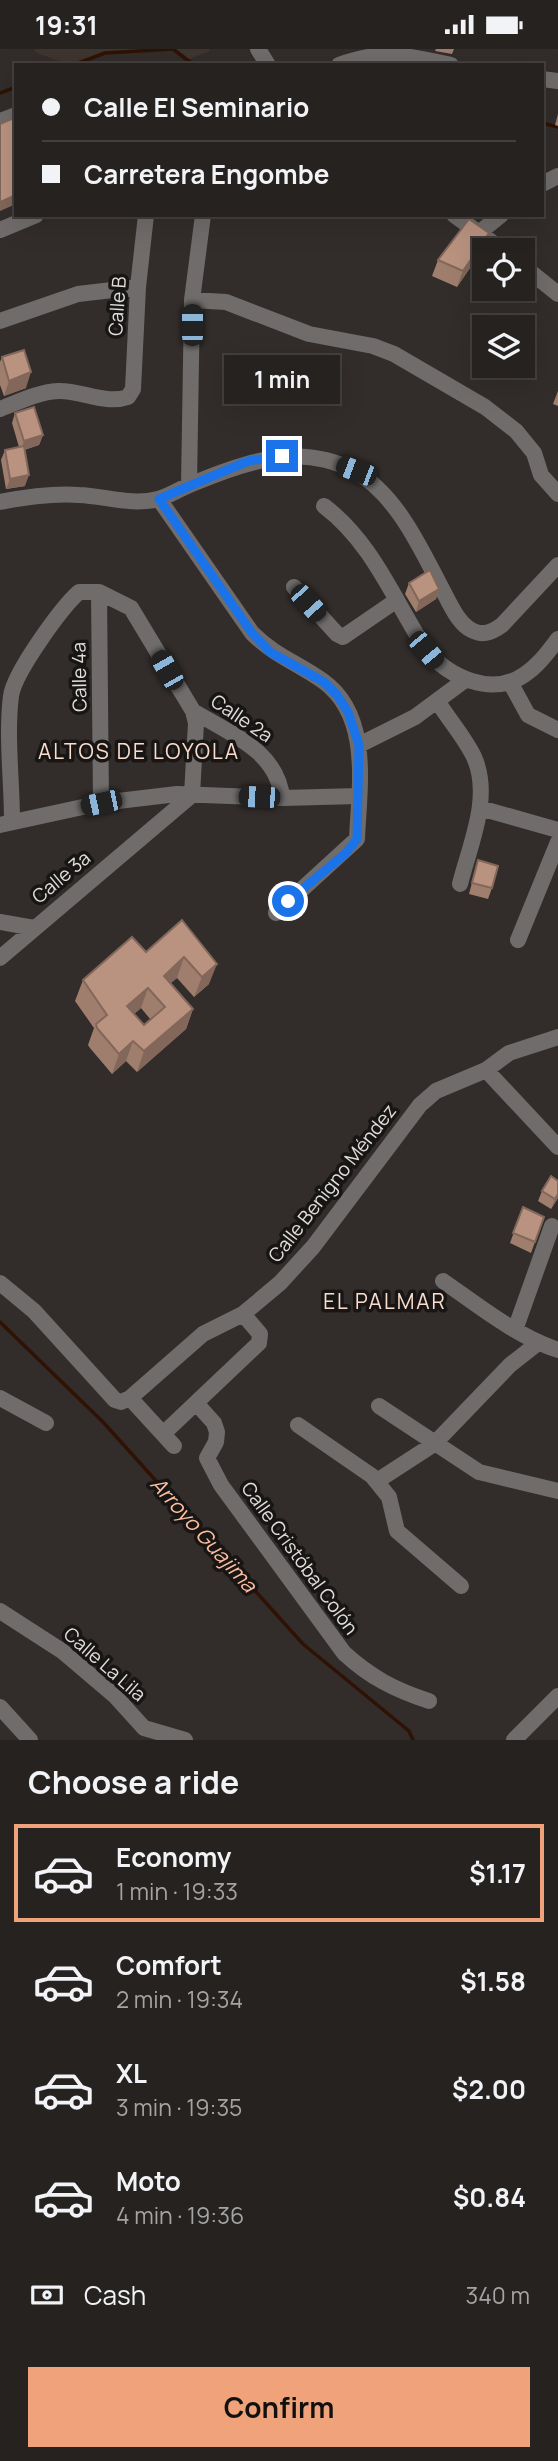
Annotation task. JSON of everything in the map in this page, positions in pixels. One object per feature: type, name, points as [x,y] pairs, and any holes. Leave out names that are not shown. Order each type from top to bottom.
[{"type":"street","points":[[344,63],[360,56],[398,53],[442,63]]},
{"type":"street","points":[[0,230],[31,217]]},
{"type":"street","name":"Calle B","points":[[0,409],[40,394],[59,391],[114,400],[128,397],[133,389],[138,287],[146,217]]},
{"type":"street","points":[[190,485],[192,300],[203,217]]},
{"type":"street","points":[[457,217],[488,238]]},
{"type":"street","points":[[480,232],[499,217]]},
{"type":"street","points":[[535,276],[558,294]]},
{"type":"street","points":[[0,321],[78,294],[138,287]]},
{"type":"street","points":[[192,300],[226,302],[309,334],[373,346],[394,354],[485,407],[516,431],[534,453],[541,475],[558,494]]},
{"type":"street","points":[[0,502],[40,495],[79,495],[135,502],[159,499],[248,461],[282,456],[323,459],[356,471],[385,496],[415,539],[456,615],[468,628],[482,634],[491,633],[502,625],[558,565]]},
{"type":"street","points":[[159,499],[252,633],[270,652],[324,682],[337,695],[348,712],[359,745],[357,839],[276,913]]},
{"type":"street","points":[[324,506],[344,521],[360,539],[435,661],[465,680],[496,685],[510,682],[525,675],[558,639]]},
{"type":"street","points":[[294,587],[337,635],[343,636],[397,600]]},
{"type":"street","points":[[192,795],[196,723],[193,711],[131,608],[99,592],[79,592],[64,605],[20,673],[11,694],[6,823],[101,803],[192,795],[282,798],[359,796]]},
{"type":"street","name":"Calle 4a","points":[[99,592],[101,803]]},
{"type":"street","points":[[359,745],[438,702],[465,680]]},
{"type":"street","points":[[510,682],[528,715],[558,730]]},
{"type":"street","points":[[438,702],[474,757],[482,785],[480,808],[460,884]]},
{"type":"street","name":"Calle 2a","points":[[193,711],[263,755],[280,780],[282,798]]},
{"type":"street","name":"Calle 3a","points":[[0,958],[192,795]]},
{"type":"street","points":[[480,808],[558,830]]},
{"type":"street","points":[[518,940],[558,842]]},
{"type":"street","points":[[0,922],[34,927]]},
{"type":"street","name":"Calle Benigno Méndez","points":[[130,1398],[202,1334],[243,1314],[266,1297],[313,1247],[420,1105],[451,1083],[486,1070],[509,1053],[558,1037]]},
{"type":"street","points":[[486,1070],[558,1147]]},
{"type":"street","points":[[515,1330],[552,1226]]},
{"type":"street","points":[[443,1281],[515,1330],[558,1350]]},
{"type":"street","points":[[0,1283],[34,1311],[115,1400],[121,1402],[130,1398],[168,1440],[196,1403],[262,1339],[243,1314]]},
{"type":"street","points":[[377,1481],[434,1444],[510,1365],[538,1343]]},
{"type":"street","points":[[0,1398],[46,1423]]},
{"type":"street","name":"Calle Cristóbal Colón","points":[[196,1403],[214,1423],[216,1442],[207,1458],[221,1485],[338,1646],[369,1675],[396,1691],[429,1701]]},
{"type":"street","points":[[379,1406],[479,1472],[558,1491]]},
{"type":"street","points":[[298,1425],[377,1481],[389,1497],[397,1531],[461,1586]]},
{"type":"street","name":"Calle La Lila","points":[[0,1611],[62,1651],[115,1696],[144,1728],[185,1740]]},
{"type":"street","points":[[514,1740],[558,1696]]},
{"type":"street","points":[[0,1707],[30,1740]]},
{"type":"shaded area","points":[[34,49],[173,49],[105,53],[76,63],[64,63],[37,53]]},
{"type":"shaded area","points":[[173,49],[209,49],[210,51],[187,60]]},
{"type":"building","points":[[14,118],[14,196],[0,202],[0,124]]},
{"type":"building","points":[[469,219],[489,233],[486,238],[472,238],[472,258],[463,271],[438,260]]},
{"type":"building","points":[[24,350],[31,372],[9,381],[2,357]]},
{"type":"building","points":[[34,407],[43,435],[24,441],[15,413]]},
{"type":"building","points":[[24,446],[29,475],[10,479],[5,450]]},
{"type":"building","points":[[430,570],[439,589],[419,601],[409,583]]},
{"type":"building","points":[[478,860],[498,866],[492,888],[472,883]]},
{"type":"building","points":[[182,920],[217,964],[202,977],[184,957],[164,976],[193,1009],[144,1051],[133,1041],[119,1054],[97,1028],[96,1024],[107,1015],[83,980],[132,937],[146,952]],"holes":[[[148,988],[165,1007],[144,1025],[127,1006]]]},
{"type":"building","points":[[551,1176],[558,1181],[558,1194],[555,1199],[542,1191]]},
{"type":"building","points":[[523,1207],[544,1217],[535,1242],[513,1233]]},
{"type":"waterway","name":"Arroyo Guajima","points":[[78,63],[105,53],[173,49],[191,63]]},
{"type":"waterway","name":"Arroyo Guajima","points":[[0,93],[14,88]]},
{"type":"waterway","name":"Arroyo Guajima","points":[[544,124],[558,127]]},
{"type":"waterway","name":"Arroyo Guajima","points":[[0,1322],[103,1422],[303,1644],[409,1731],[413,1740]]},
{"type":"district","name":"ALTOS DE LOYOLA","points":[[139,751]]},
{"type":"district","name":"EL PALMAR","points":[[385,1301]]},
{"type":"route","points":[[282,456],[248,461],[159,499],[252,633],[270,652],[324,682],[337,695],[348,712],[359,745],[357,839],[345,854],[288,901]]}]
